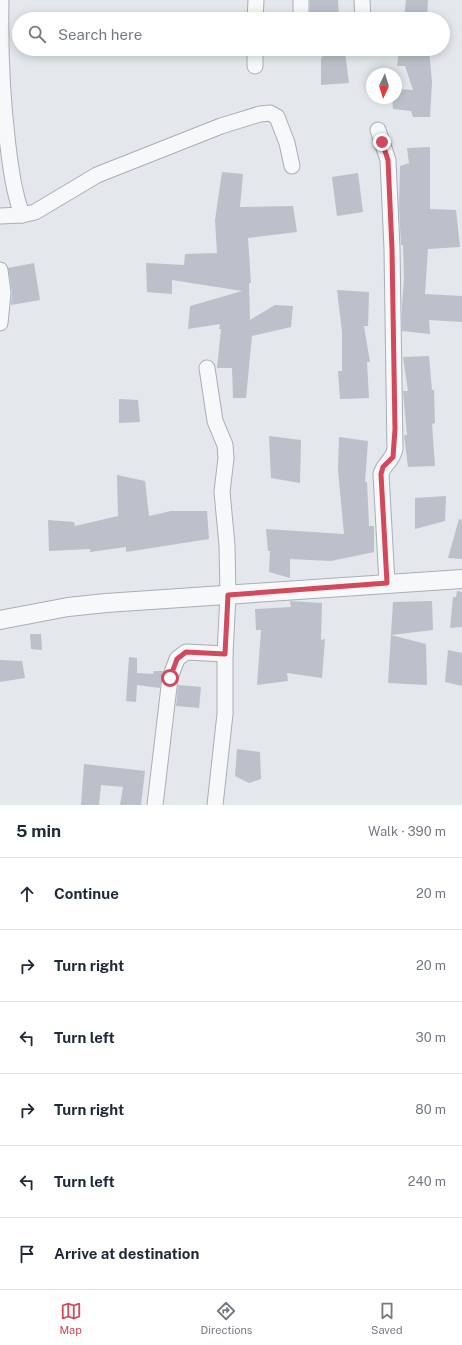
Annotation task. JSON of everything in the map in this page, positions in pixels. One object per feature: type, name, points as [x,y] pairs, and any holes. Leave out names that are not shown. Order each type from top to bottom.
[{"type":"street","points":[[1,0],[0,54],[5,120],[14,187],[22,215]]},
{"type":"street","points":[[255,12],[256,0]]},
{"type":"street","points":[[301,0],[301,12]]},
{"type":"street","points":[[362,0],[363,12]]},
{"type":"street","points":[[255,56],[255,66]]},
{"type":"street","points":[[0,216],[22,215],[42,208],[74,187],[97,175],[220,126],[260,114],[270,114],[277,117],[287,143],[292,166]]},
{"type":"street","points":[[378,130],[388,160],[393,291],[395,449],[393,457],[383,467],[381,474],[387,583]]},
{"type":"street","points":[[0,270],[3,293],[0,323]]},
{"type":"street","points":[[207,368],[215,421],[225,445],[226,458],[222,492],[227,545],[228,595],[225,654],[226,714],[215,805]]},
{"type":"street","points":[[0,620],[76,606],[387,583],[462,579]]},
{"type":"street","points":[[155,805],[170,678],[177,659],[186,652],[225,654]]},
{"type":"building","points":[[310,0],[338,0],[339,12],[310,12]]},
{"type":"building","points":[[406,0],[428,0],[427,12],[405,12]]},
{"type":"building","points":[[323,56],[346,56],[349,83],[321,85],[321,59]]},
{"type":"building","points":[[398,56],[430,56],[432,82],[430,117],[413,117],[411,111],[393,109],[393,104],[402,104],[402,89],[413,90],[405,66],[397,66]]},
{"type":"building","points":[[430,147],[430,209],[456,210],[460,247],[428,249],[425,294],[462,296],[462,322],[429,320],[430,334],[402,331],[404,278],[403,245],[401,245],[399,206],[400,166],[409,163],[407,148]]},
{"type":"building","points":[[222,172],[243,174],[240,207],[293,206],[297,232],[248,238],[251,283],[249,283],[250,320],[275,305],[293,306],[291,327],[252,336],[246,398],[233,398],[232,368],[217,368],[221,329],[219,329],[220,324],[188,329],[190,306],[242,291],[172,280],[172,294],[147,292],[146,263],[184,265],[185,254],[217,253],[215,220]]},
{"type":"building","points":[[358,173],[363,212],[337,216],[332,177]]},
{"type":"building","points":[[34,263],[40,300],[11,305],[12,292],[8,268]]},
{"type":"building","points":[[337,290],[369,292],[368,326],[364,326],[370,362],[367,362],[369,398],[340,399],[338,371],[342,371],[342,332]]},
{"type":"building","points":[[429,356],[432,390],[434,390],[435,423],[432,424],[435,466],[408,467],[404,435],[407,435],[403,391],[408,391],[403,357]]},
{"type":"building","points":[[119,399],[138,400],[140,422],[119,423]]},
{"type":"building","points":[[269,436],[301,440],[300,483],[271,478]]},
{"type":"building","points":[[339,437],[368,441],[365,482],[367,482],[369,526],[374,526],[374,552],[331,561],[290,559],[290,578],[269,572],[270,551],[268,551],[266,529],[344,534],[338,470]]},
{"type":"building","points":[[117,475],[145,481],[149,516],[171,511],[207,511],[209,539],[126,552],[126,547],[90,552],[90,549],[49,551],[48,520],[74,522],[75,526],[118,516]]},
{"type":"building","points":[[446,496],[445,521],[415,529],[415,498]]},
{"type":"building","points":[[459,519],[462,520],[462,559],[448,558]]},
{"type":"building","points":[[457,591],[462,592],[462,627],[450,628],[453,597],[456,597]]},
{"type":"building","points":[[290,601],[322,603],[321,640],[325,639],[322,678],[287,673],[288,681],[257,685],[261,630],[256,630],[255,609],[291,607]]},
{"type":"building","points":[[432,601],[433,630],[391,635],[426,644],[427,685],[388,683],[393,602]]},
{"type":"building","points":[[30,634],[41,634],[42,650],[31,649]]},
{"type":"building","points":[[448,650],[462,653],[462,686],[445,682]]},
{"type":"building","points":[[129,657],[137,658],[137,673],[153,674],[154,671],[163,671],[160,688],[137,685],[136,702],[126,701]]},
{"type":"building","points":[[0,660],[22,661],[25,678],[0,682]]},
{"type":"building","points":[[178,685],[201,687],[199,708],[176,706]]},
{"type":"building","points":[[237,749],[260,752],[261,779],[249,783],[235,776]]},
{"type":"building","points":[[84,764],[145,771],[141,805],[120,805],[123,787],[101,785],[99,805],[81,805]]},
{"type":"route","points":[[170,678],[177,659],[186,652],[225,654],[228,595],[387,583],[381,474],[383,467],[389,463],[393,457],[395,449],[395,429],[393,398],[394,359],[392,249],[388,160],[382,142]]}]
